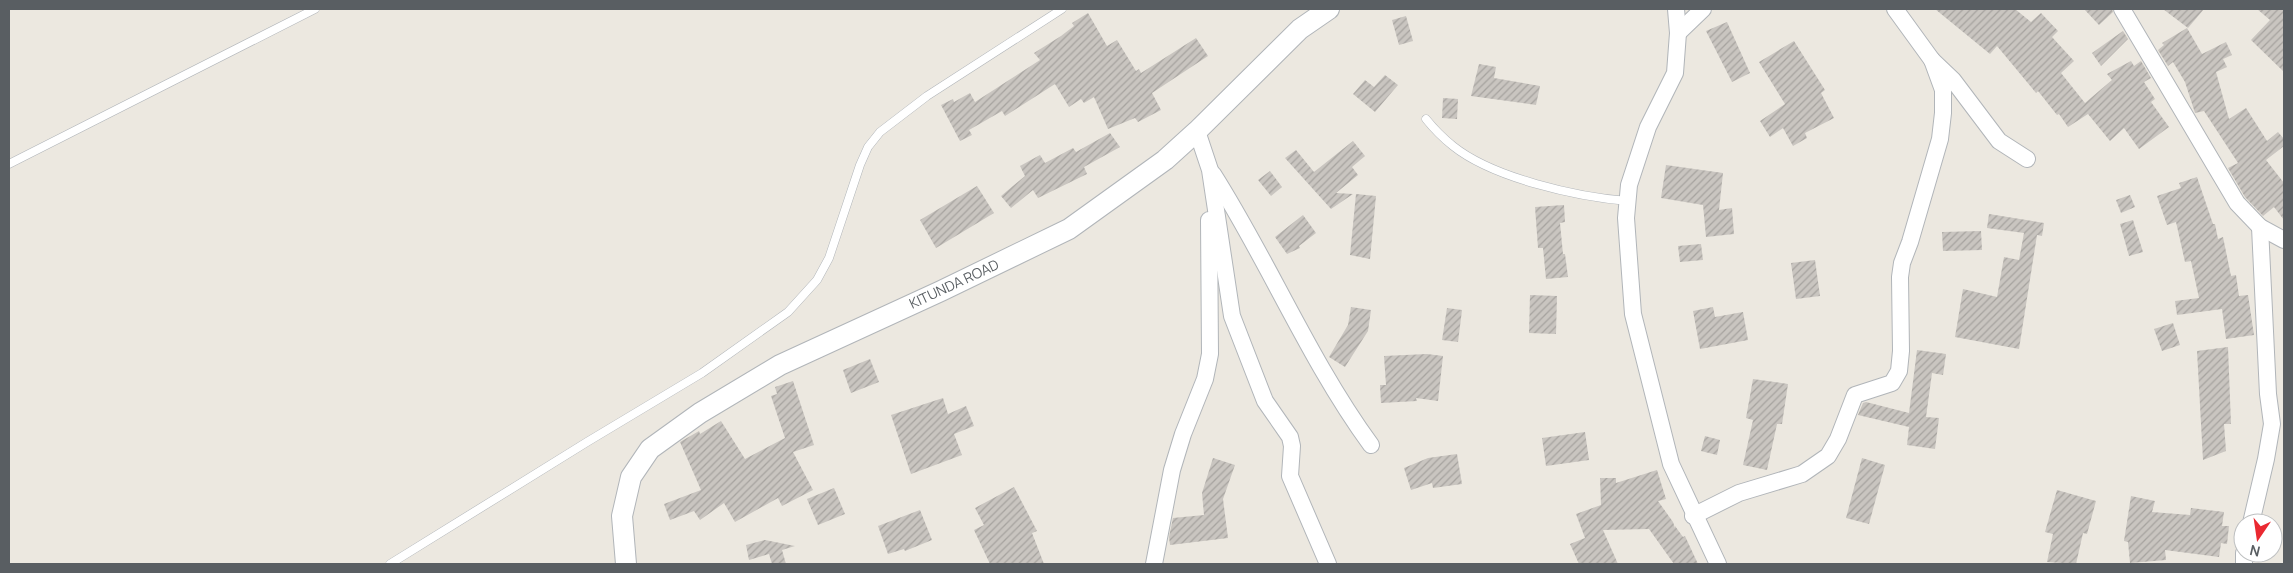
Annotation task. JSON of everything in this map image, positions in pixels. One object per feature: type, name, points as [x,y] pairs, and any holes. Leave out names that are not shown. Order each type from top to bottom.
[{"type":"street","name":"KITUNDA ROAD","points":[[626,564],[622,516],[631,477],[650,449],[700,412],[780,365],[941,291],[1069,229],[1129,187],[1197,131],[1300,29],[1330,9]]},
{"type":"street","points":[[1676,9],[1678,33],[1675,73],[1648,127],[1629,185],[1626,218],[1633,314],[1671,464],[1718,564]]},
{"type":"street","points":[[1678,33],[1703,9]]},
{"type":"street","points":[[1895,9],[1932,60],[1953,80],[1999,141],[2027,159]]},
{"type":"street","points":[[2122,9],[2215,170],[2237,203],[2260,227],[2284,240]]},
{"type":"street","points":[[1694,516],[1739,493],[1802,474],[1828,456],[1838,439],[1855,395],[1892,383],[1899,371],[1901,351],[1900,277],[1940,139],[1943,113],[1943,90],[1932,60]]},
{"type":"street","points":[[1197,131],[1210,170],[1226,287],[1232,316],[1265,401],[1290,437],[1292,446],[1290,476],[1328,564]]},
{"type":"street","points":[[1210,170],[1240,216],[1328,382],[1371,445]]},
{"type":"street","points":[[1154,564],[1172,470],[1183,434],[1204,379],[1210,354],[1208,262],[1210,170]]},
{"type":"street","points":[[2253,513],[2272,424],[2268,394],[2260,227]]},
{"type":"lane","points":[[9,164],[316,9]]},
{"type":"lane","points":[[390,564],[587,442],[702,374],[788,312],[816,280],[829,258],[860,165],[868,147],[880,132],[927,96],[1062,9]]},
{"type":"lane","points":[[1426,119],[1455,148],[1488,166],[1555,189],[1605,199],[1628,201]]},
{"type":"building","points":[[1935,9],[2015,9],[2031,22],[2041,13],[2058,31],[2052,37],[2074,61],[2061,73],[2085,103],[2112,80],[2107,74],[2131,61],[2134,66],[2141,61],[2151,78],[2144,82],[2155,99],[2151,102],[2169,127],[2139,149],[2124,128],[2110,141],[2088,114],[2068,127],[2059,114],[2057,115],[2038,91],[2036,93],[1997,46],[1990,54]]},
{"type":"building","points":[[2084,9],[2112,9],[2113,12],[2099,25]]},
{"type":"building","points":[[2163,9],[2204,9],[2188,28]]},
{"type":"building","points":[[2257,9],[2284,9],[2284,72],[2251,40],[2270,20]]},
{"type":"building","points":[[1088,13],[1107,46],[1117,40],[1136,71],[1139,69],[1141,73],[1196,38],[1208,56],[1152,93],[1161,110],[1138,122],[1135,118],[1108,129],[1094,97],[1084,103],[1081,99],[1069,107],[1055,84],[1005,116],[1002,111],[969,130],[972,135],[960,141],[941,105],[953,99],[954,102],[970,93],[975,102],[1040,60],[1034,53],[1061,36],[1074,26],[1072,23]]},
{"type":"building","points":[[1406,16],[1413,41],[1399,45],[1392,20]]},
{"type":"building","points":[[1727,22],[1750,73],[1732,82],[1706,31]]},
{"type":"building","points":[[2187,28],[2202,54],[2226,42],[2232,55],[2223,59],[2227,67],[2216,72],[2229,119],[2246,108],[2267,141],[2278,132],[2284,139],[2284,146],[2266,160],[2284,183],[2284,220],[2274,207],[2263,216],[2245,197],[2228,168],[2238,163],[2204,111],[2195,113],[2185,82],[2173,62],[2168,66],[2158,50],[2164,45],[2162,43]]},
{"type":"building","points":[[2123,31],[2128,39],[2101,66],[2092,53]]},
{"type":"building","points":[[1794,41],[1825,90],[1821,93],[1834,118],[1805,133],[1807,138],[1793,146],[1783,128],[1770,137],[1760,121],[1785,104],[1759,62]]},
{"type":"building","points":[[1479,64],[1496,67],[1494,78],[1540,86],[1536,105],[1471,96]]},
{"type":"building","points":[[1385,75],[1398,85],[1375,112],[1353,94],[1365,80],[1374,87]]},
{"type":"building","points":[[1443,98],[1458,99],[1457,119],[1442,118]]},
{"type":"building","points":[[1110,133],[1120,147],[1084,167],[1087,174],[1038,198],[1033,190],[1011,208],[1001,196],[1025,176],[1020,166],[1040,155],[1045,163],[1073,148],[1076,152]]},
{"type":"building","points":[[1353,141],[1365,156],[1352,167],[1358,175],[1336,193],[1353,194],[1331,209],[1285,158],[1296,150],[1314,172]]},
{"type":"building","points":[[1666,165],[1723,173],[1719,210],[1732,208],[1734,234],[1706,237],[1703,205],[1661,198]]},
{"type":"building","points":[[1270,171],[1282,187],[1271,196],[1258,180]]},
{"type":"building","points":[[2197,177],[2213,224],[2215,224],[2218,239],[2223,237],[2231,276],[2236,275],[2239,296],[2248,295],[2254,335],[2226,339],[2222,309],[2177,315],[2175,301],[2199,298],[2191,261],[2185,262],[2176,222],[2167,225],[2157,196],[2181,188],[2179,183]]},
{"type":"building","points":[[977,186],[994,213],[936,248],[920,220]]},
{"type":"building","points":[[1356,194],[1376,196],[1370,259],[1350,255]]},
{"type":"building","points":[[2130,195],[2135,207],[2121,213],[2116,200]]},
{"type":"building","points":[[1564,205],[1565,222],[1560,223],[1563,254],[1565,254],[1568,277],[1546,279],[1543,248],[1538,248],[1535,207]]},
{"type":"building","points":[[1989,214],[2044,223],[2042,236],[2037,235],[2019,349],[1955,337],[1963,289],[1997,297],[2004,257],[2019,260],[2024,233],[1987,228]]},
{"type":"building","points":[[1303,215],[1316,233],[1299,246],[1300,248],[1287,254],[1275,237]]},
{"type":"building","points":[[2133,220],[2143,252],[2129,256],[2120,224]]},
{"type":"building","points":[[1981,231],[1982,250],[1943,251],[1942,232]]},
{"type":"building","points":[[1701,244],[1703,260],[1680,262],[1678,246]]},
{"type":"building","points":[[1815,260],[1820,296],[1796,299],[1791,263]]},
{"type":"building","points":[[1530,295],[1557,296],[1556,334],[1529,333]]},
{"type":"building","points":[[1351,307],[1371,310],[1368,331],[1345,367],[1329,357],[1348,325]]},
{"type":"building","points":[[1713,307],[1715,317],[1743,312],[1748,340],[1700,349],[1693,311]]},
{"type":"building","points":[[1447,308],[1462,310],[1458,342],[1442,340]]},
{"type":"building","points":[[2173,323],[2180,345],[2162,351],[2154,329]]},
{"type":"building","points":[[2228,347],[2231,424],[2224,424],[2226,451],[2203,460],[2197,351]]},
{"type":"building","points":[[1917,350],[1946,354],[1943,375],[1932,373],[1926,417],[1939,418],[1935,449],[1907,445],[1909,427],[1858,415],[1863,403],[1866,402],[1909,413]]},
{"type":"building","points":[[1427,354],[1443,356],[1438,401],[1416,398],[1417,401],[1381,403],[1380,385],[1386,385],[1384,356]]},
{"type":"building","points":[[870,359],[879,382],[851,393],[843,370]]},
{"type":"building","points":[[1753,379],[1788,384],[1782,424],[1777,424],[1767,470],[1743,465],[1753,420],[1746,418]]},
{"type":"building","points":[[793,381],[814,445],[793,452],[813,490],[782,506],[778,498],[735,522],[724,503],[700,520],[694,511],[670,520],[664,504],[701,490],[680,442],[699,431],[700,434],[721,421],[745,459],[785,438],[771,396],[777,394],[775,387]]},
{"type":"building","points":[[943,398],[948,414],[966,406],[974,426],[954,434],[962,455],[911,474],[891,415]]},
{"type":"building","points":[[1585,432],[1589,460],[1546,466],[1542,438]]},
{"type":"building","points":[[1705,436],[1720,440],[1717,455],[1701,451]]},
{"type":"building","points":[[1457,454],[1462,484],[1433,488],[1432,483],[1411,490],[1404,468],[1428,458]]},
{"type":"building","points":[[1213,458],[1235,465],[1223,499],[1228,538],[1170,545],[1169,537],[1173,518],[1204,515],[1202,493]]},
{"type":"building","points":[[1862,458],[1885,465],[1869,524],[1846,518]]},
{"type":"building","points":[[1657,470],[1666,499],[1658,501],[1673,522],[1675,528],[1675,526],[1683,537],[1685,536],[1698,564],[1674,564],[1649,529],[1603,530],[1618,564],[1579,564],[1570,544],[1585,538],[1576,514],[1601,505],[1600,478],[1616,478],[1616,483]]},
{"type":"building","points":[[1014,487],[1037,531],[1032,533],[1044,564],[990,564],[974,530],[984,525],[975,508]]},
{"type":"building","points":[[834,488],[845,514],[818,525],[807,499]]},
{"type":"building","points":[[2057,490],[2096,501],[2087,534],[2083,533],[2076,564],[2047,562],[2053,534],[2045,532]]},
{"type":"building","points":[[2131,496],[2155,501],[2152,512],[2190,515],[2191,508],[2224,512],[2222,526],[2229,526],[2227,544],[2221,543],[2219,557],[2165,550],[2166,560],[2130,563],[2128,542],[2124,541]]},
{"type":"building","points":[[920,510],[932,540],[905,551],[904,549],[888,554],[878,526]]},
{"type":"building","points":[[765,540],[795,546],[782,550],[786,564],[772,564],[769,554],[749,560],[746,545]]}]
